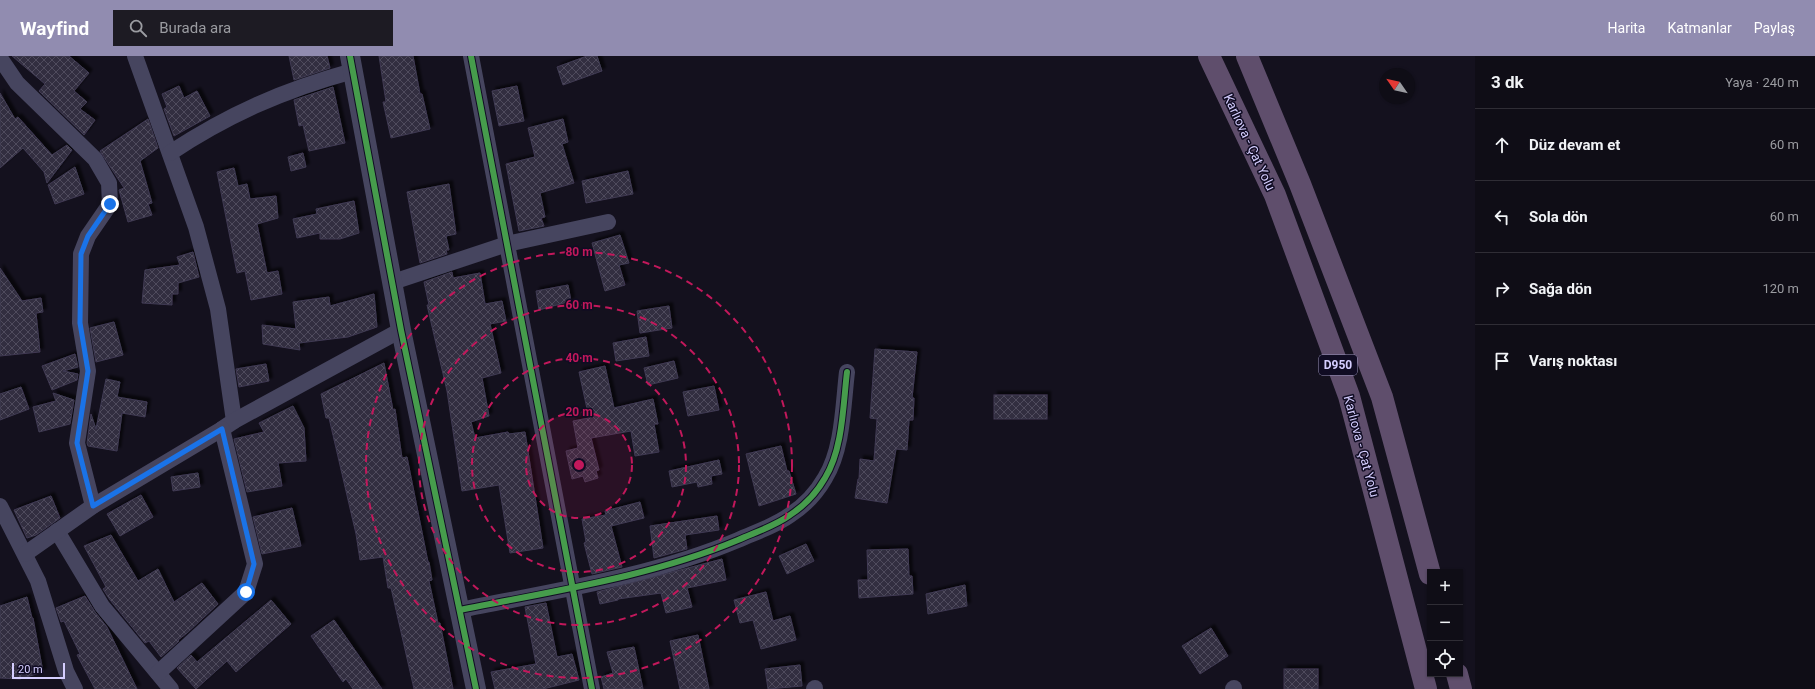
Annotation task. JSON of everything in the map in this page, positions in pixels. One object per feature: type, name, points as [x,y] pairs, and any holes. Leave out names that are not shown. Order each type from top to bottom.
[{"type":"highway","name":"Karlıova - Çat Yolu","points":[[1209,56],[1275,195],[1349,396],[1426,689]]},
{"type":"highway","name":"D950","points":[[1247,56],[1300,184],[1382,397],[1429,569]]},
{"type":"highway","points":[[1458,677],[1461,689]]},
{"type":"street","points":[[135,56],[196,227],[218,310],[228,425],[254,564],[246,592],[158,673]]},
{"type":"street","points":[[471,56],[592,689]]},
{"type":"street","points":[[0,58],[17,83],[95,159],[109,183],[110,204],[88,236],[81,254],[80,323],[88,371],[77,443],[93,506]]},
{"type":"street","points":[[170,153],[218,123],[250,107],[279,94],[315,82],[351,64],[401,330],[476,689]]},
{"type":"street","points":[[393,282],[507,244],[608,222]]},
{"type":"street","points":[[25,554],[93,506],[228,425],[401,330]]},
{"type":"street","points":[[460,610],[659,567],[727,544],[790,516],[804,505],[816,492],[826,477],[833,461],[838,444],[847,372]]},
{"type":"street","points":[[0,506],[38,581],[66,671],[75,689]]},
{"type":"street","points":[[57,531],[102,606],[171,689]]},
{"type":"street","points":[[64,689],[66,671]]},
{"type":"building","points":[[12,56],[69,56],[89,73],[74,91],[87,102],[80,109],[95,120],[84,135],[39,91],[45,84]]},
{"type":"building","points":[[289,56],[327,56],[330,68],[294,80]]},
{"type":"building","points":[[379,56],[413,56],[420,94],[422,94],[430,129],[391,138],[383,102],[386,102]]},
{"type":"building","points":[[587,56],[597,56],[602,71],[563,85],[557,67]]},
{"type":"building","points":[[179,86],[184,98],[197,91],[210,116],[174,136],[164,109],[167,107],[162,94]]},
{"type":"building","points":[[517,86],[524,121],[499,126],[492,91]]},
{"type":"building","points":[[333,87],[345,143],[309,151],[303,125],[299,126],[294,100]]},
{"type":"building","points":[[0,93],[15,119],[18,117],[52,155],[67,145],[72,150],[47,183],[44,172],[23,148],[0,168]]},
{"type":"building","points":[[148,119],[158,148],[140,161],[152,203],[148,204],[152,215],[128,222],[119,190],[124,188],[100,151]]},
{"type":"building","points":[[563,119],[568,142],[562,144],[574,183],[540,193],[545,217],[541,218],[544,226],[519,231],[506,164],[535,157],[528,128]]},
{"type":"building","points":[[303,153],[306,167],[291,171],[288,157]]},
{"type":"building","points":[[75,167],[84,194],[55,204],[48,185]]},
{"type":"building","points":[[234,168],[238,186],[247,184],[250,199],[276,196],[278,218],[257,224],[267,273],[278,271],[282,294],[251,300],[245,271],[237,273],[217,172]]},
{"type":"building","points":[[628,171],[633,194],[586,203],[582,181]]},
{"type":"building","points":[[449,184],[456,234],[446,236],[449,250],[446,250],[447,254],[420,263],[407,192]]},
{"type":"building","points":[[354,201],[359,233],[340,239],[320,239],[320,233],[297,238],[293,219],[317,214],[316,209]]},
{"type":"building","points":[[620,235],[629,263],[619,265],[625,285],[605,291],[592,243]]},
{"type":"building","points":[[193,252],[199,277],[178,283],[178,294],[172,294],[172,305],[142,303],[145,270],[180,265],[177,257]]},
{"type":"building","points":[[0,268],[22,301],[41,298],[43,312],[36,313],[40,352],[0,356]]},
{"type":"building","points":[[452,272],[453,278],[480,273],[485,304],[502,301],[506,321],[490,324],[501,373],[482,378],[489,416],[471,422],[475,438],[508,432],[509,434],[525,432],[543,548],[510,553],[499,485],[462,491],[447,391],[427,305],[429,305],[424,282]]},
{"type":"building","points":[[568,285],[571,301],[539,310],[536,291]]},
{"type":"building","points":[[374,294],[377,327],[348,337],[299,343],[300,350],[263,344],[262,325],[296,329],[293,302],[329,297],[330,306]]},
{"type":"building","points":[[669,306],[672,328],[640,333],[637,311]]},
{"type":"building","points":[[114,322],[123,355],[96,362],[90,328]]},
{"type":"building","points":[[646,337],[649,356],[616,361],[613,343]]},
{"type":"building","points":[[875,349],[917,352],[912,398],[914,398],[913,420],[909,420],[907,450],[896,449],[887,503],[855,498],[859,479],[860,459],[874,461],[877,419],[870,418]]},
{"type":"building","points":[[75,354],[78,367],[63,371],[78,374],[77,380],[52,390],[42,366]]},
{"type":"building","points":[[674,361],[678,378],[648,385],[644,368]]},
{"type":"building","points":[[384,363],[393,410],[395,409],[402,458],[407,457],[429,562],[432,580],[429,581],[438,623],[440,623],[453,689],[414,689],[391,588],[388,588],[383,557],[360,560],[356,534],[329,418],[326,418],[321,394]]},
{"type":"building","points":[[266,364],[269,381],[239,387],[236,369]]},
{"type":"building","points":[[605,366],[614,408],[653,399],[658,424],[654,424],[659,452],[635,456],[631,431],[591,438],[599,470],[596,471],[598,478],[585,482],[583,476],[572,479],[566,451],[578,448],[573,421],[589,418],[579,372]]},
{"type":"building","points":[[106,379],[120,382],[117,397],[147,402],[145,417],[122,413],[117,451],[88,446],[87,443],[91,414],[96,429]]},
{"type":"building","points":[[714,386],[719,410],[688,416],[683,392]]},
{"type":"building","points":[[21,387],[29,409],[0,420],[0,394]]},
{"type":"building","points":[[53,393],[74,400],[70,424],[39,432],[33,407],[56,401]]},
{"type":"building","points":[[994,395],[1047,395],[1047,419],[994,419]]},
{"type":"building","points":[[293,406],[304,428],[306,461],[278,463],[282,486],[247,492],[234,439],[264,432],[259,423]]},
{"type":"building","points":[[781,446],[787,471],[789,471],[796,494],[759,506],[746,454]]},
{"type":"building","points":[[719,460],[722,474],[711,476],[712,484],[698,487],[697,482],[672,487],[669,471]]},
{"type":"building","points":[[198,473],[200,487],[173,491],[171,477]]},
{"type":"building","points":[[141,495],[153,517],[120,536],[107,514]]},
{"type":"building","points":[[51,496],[60,518],[36,535],[27,538],[14,510]]},
{"type":"building","points":[[640,502],[644,518],[611,526],[622,567],[592,574],[584,543],[586,542],[582,519],[606,515],[605,511]]},
{"type":"building","points":[[292,508],[301,546],[262,554],[253,517]]},
{"type":"building","points":[[717,516],[719,530],[685,535],[687,549],[654,558],[650,526]]},
{"type":"building","points":[[111,535],[138,581],[158,569],[174,602],[202,583],[218,604],[161,657],[149,641],[145,643],[110,600],[103,589],[106,587],[84,546]]},
{"type":"building","points":[[806,544],[814,561],[787,574],[779,556]]},
{"type":"building","points":[[908,549],[909,576],[912,576],[913,594],[859,598],[858,580],[868,580],[867,550]]},
{"type":"building","points":[[722,559],[726,580],[687,588],[692,607],[666,613],[661,593],[618,599],[600,604],[597,592]]},
{"type":"building","points":[[965,585],[967,606],[928,614],[926,594]]},
{"type":"building","points":[[766,592],[773,621],[790,616],[796,640],[761,649],[753,620],[740,623],[734,600]]},
{"type":"building","points":[[85,596],[107,627],[137,689],[95,689],[77,655],[80,654],[64,621],[61,622],[56,608]]},
{"type":"building","points":[[27,597],[33,618],[43,672],[20,679],[0,678],[0,606]]},
{"type":"building","points":[[271,600],[291,624],[236,672],[227,661],[196,689],[177,668],[191,655],[197,662]]},
{"type":"building","points":[[546,603],[557,657],[572,654],[579,680],[543,689],[495,689],[491,672],[536,664],[525,607]]},
{"type":"building","points":[[334,620],[382,689],[353,689],[346,679],[343,682],[311,636]]},
{"type":"building","points":[[1211,628],[1228,656],[1200,674],[1182,646]]},
{"type":"building","points":[[698,635],[709,689],[680,689],[670,641]]},
{"type":"building","points":[[634,647],[643,689],[604,689],[601,677],[613,673],[607,652]]},
{"type":"building","points":[[800,665],[802,686],[768,689],[765,669]]},
{"type":"building","points":[[1284,669],[1318,669],[1318,689],[1284,689]]},
{"type":"cycle path","points":[[350,56],[401,330],[476,689]]},
{"type":"cycle path","points":[[471,56],[592,689]]},
{"type":"cycle path","points":[[460,610],[601,582],[671,564],[738,540],[772,526],[784,519],[810,498],[822,483],[831,466],[839,440],[847,372]]},
{"type":"route","points":[[110,204],[88,236],[81,254],[80,323],[88,371],[77,443],[93,506],[222,429],[254,564],[246,592]]}]
